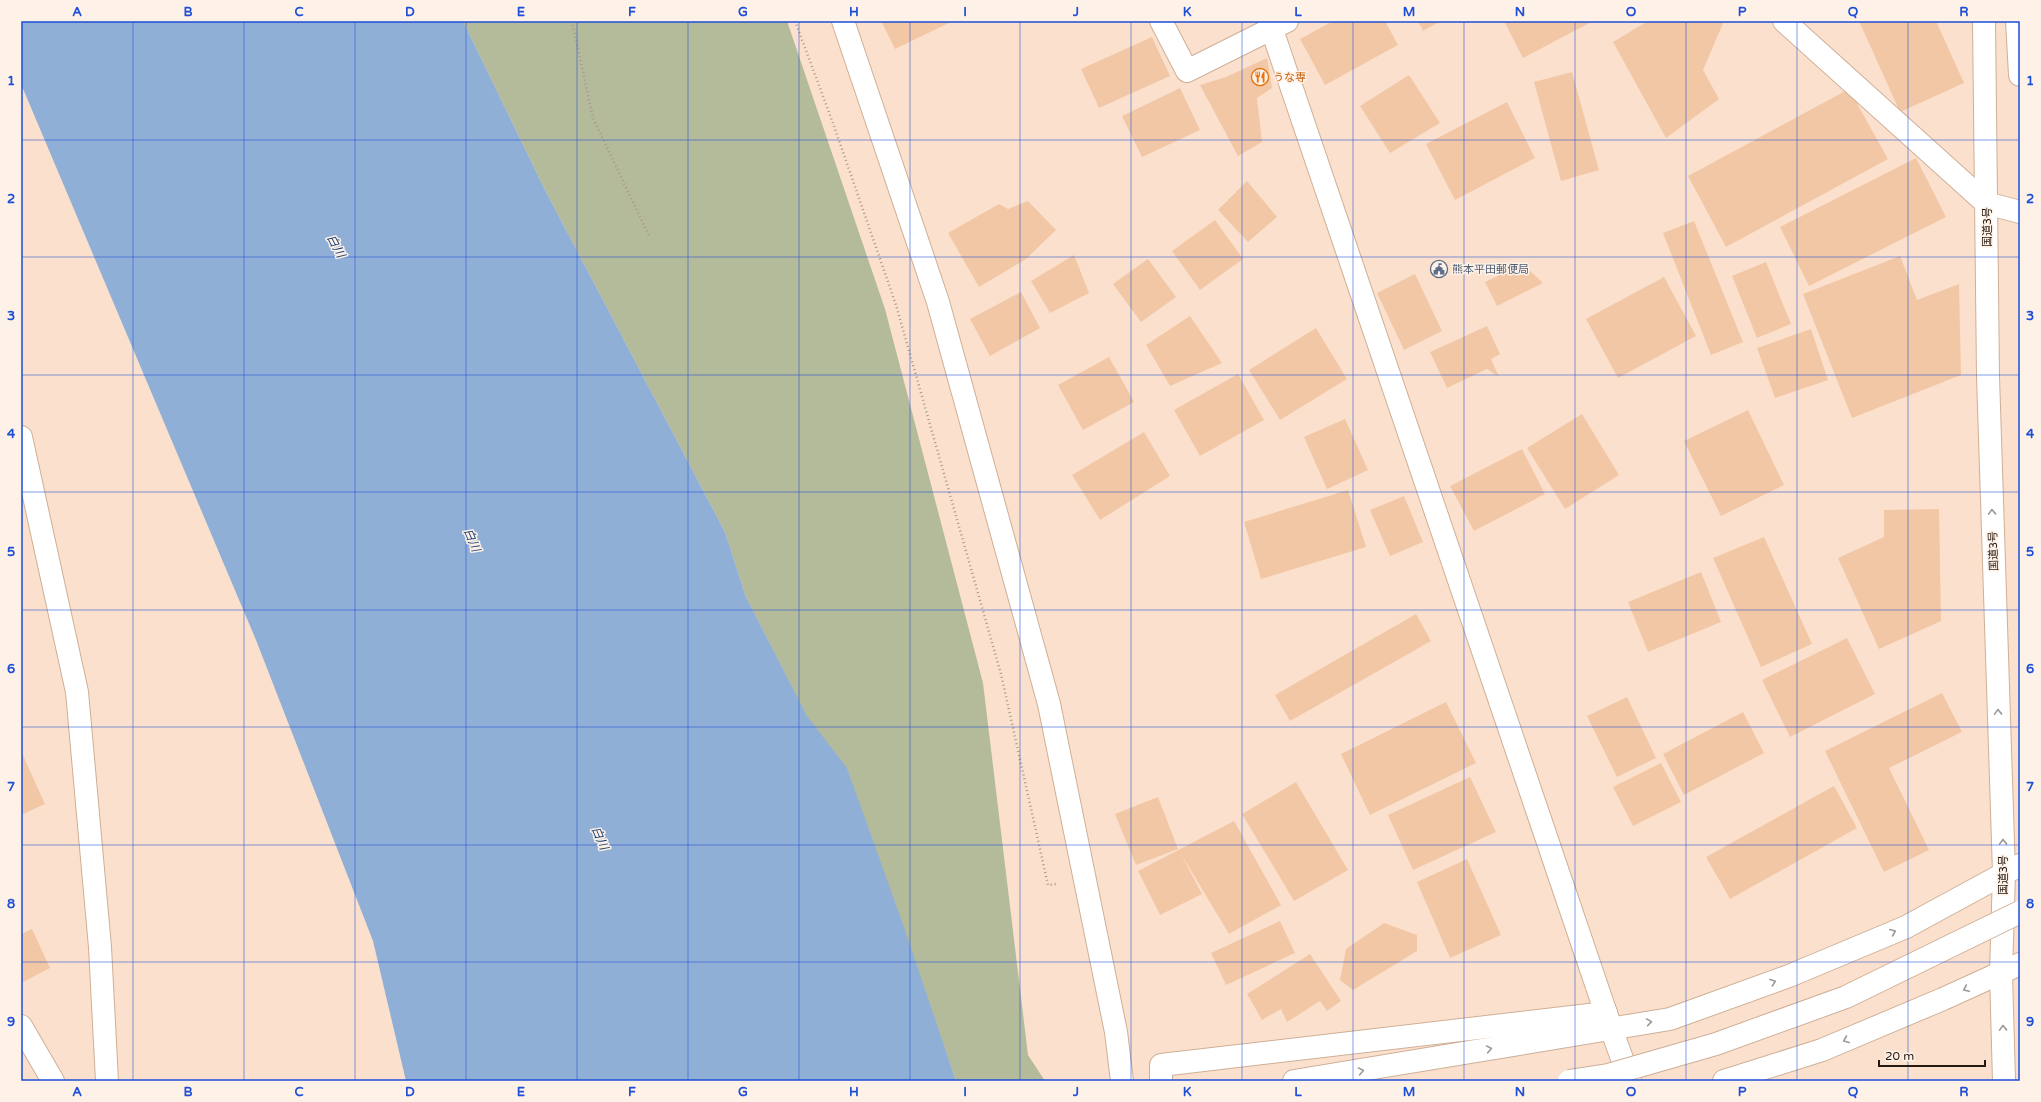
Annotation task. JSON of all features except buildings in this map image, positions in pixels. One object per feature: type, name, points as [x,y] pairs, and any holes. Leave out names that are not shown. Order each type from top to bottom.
[{"type":"main road","points":[[843,21],[938,302],[1049,704],[1116,1032],[1122,1081]]},
{"type":"main road","points":[[1161,21],[1187,71],[1276,24],[1608,1021],[1630,1081]]},
{"type":"main road","points":[[1784,21],[1986,203],[2020,212]]},
{"type":"main road","name":"国道3号","points":[[1984,21],[1988,392],[2012,869],[2010,968],[2004,1081]]},
{"type":"main road","points":[[2018,21],[2020,75]]},
{"type":"main road","points":[[21,437],[77,692],[100,947],[106,1081]]},
{"type":"main road","points":[[1161,1081],[1161,1065],[1608,1021],[1670,1019],[1789,976],[1906,927],[2012,869]]},
{"type":"main road","points":[[1569,1081],[1608,1075],[1716,1044],[1846,997],[2020,912]]},
{"type":"main road","points":[[1724,1081],[1822,1050],[2010,968]]},
{"type":"main road","points":[[1294,1081],[1608,1021]]},
{"type":"main road","points":[[21,1026],[53,1081]]},
{"type":"path","points":[[572,21],[593,118],[650,238]]},
{"type":"path","points":[[795,21],[834,126],[896,305],[1001,674],[1048,885],[1064,883]]},
{"type":"green space","points":[[463,21],[787,21],[885,309],[983,683],[1028,1055],[1045,1081],[956,1081],[847,769],[807,717],[746,597],[725,532],[544,188]]},
{"type":"water","name":"白川","points":[[21,21],[463,21],[544,188],[725,532],[746,597],[807,716],[847,768],[906,933],[956,1081],[406,1081],[373,941],[256,640],[21,84]]},
{"type":"place","name":"うな専","points":[[1260,77]]},
{"type":"place","name":"熊本平田郵便局","points":[[1439,269]]}]
